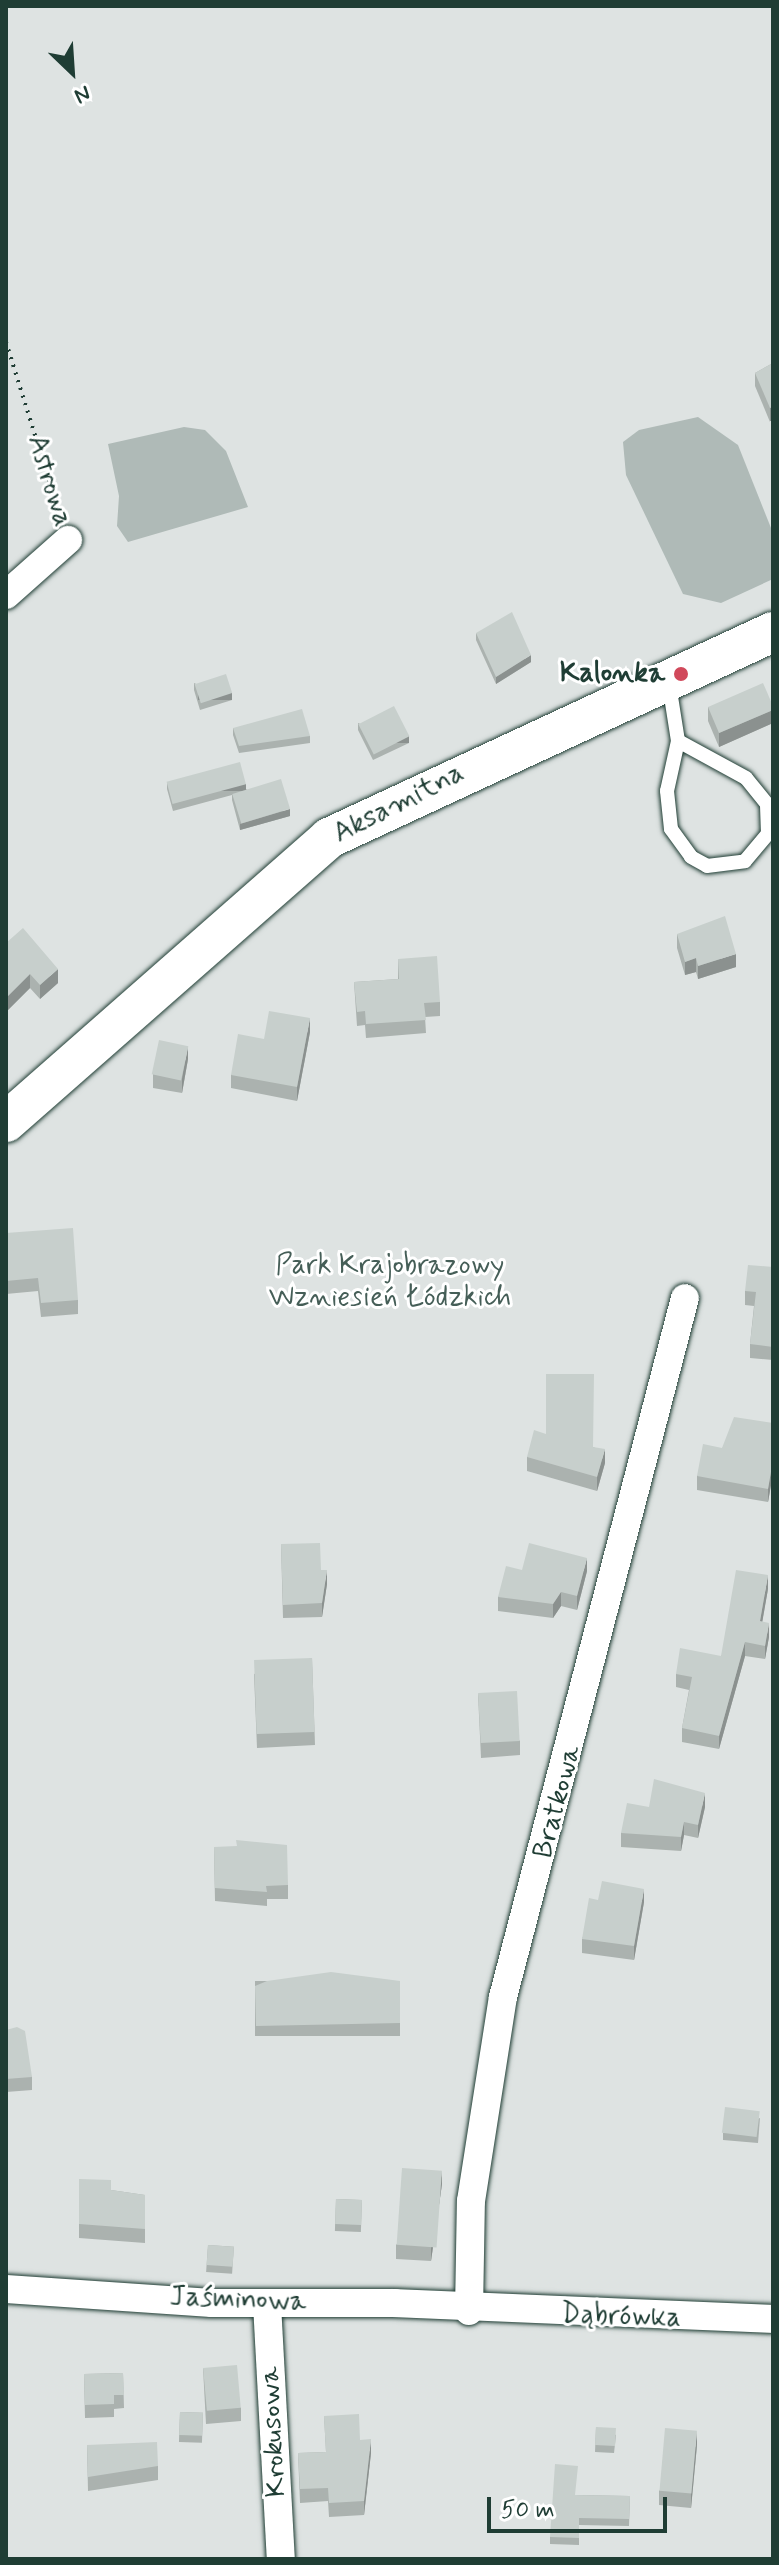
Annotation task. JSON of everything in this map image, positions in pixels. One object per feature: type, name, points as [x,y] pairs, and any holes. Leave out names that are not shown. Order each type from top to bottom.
[{"type":"street","name":"Astrowa","points":[[6,595],[68,540]]},
{"type":"street","name":"Aksamitna","points":[[6,1122],[329,838],[773,632]]},
{"type":"street","name":"Bratkowa","points":[[469,2311],[471,2201],[503,1997],[685,1298]]},
{"type":"street","name":"Jaśminowa","points":[[6,2289],[267,2304],[469,2311]]},
{"type":"street","name":"Krokusowa","points":[[267,2304],[281,2559]]},
{"type":"street","name":"Dąbrówka","points":[[469,2311],[773,2319]]},
{"type":"lane","points":[[668,679],[678,741],[667,809],[679,845],[707,866],[745,861],[768,834],[767,804],[746,778],[678,741]]},
{"type":"path","name":"Astrowa","points":[[6,342],[68,540]]},
{"type":"green space","name":"Park Krajobrazowy Wzniesień Łódzkich","points":[[6,6],[773,6],[773,2559],[6,2559]]},
{"type":"shaded area","points":[[698,417],[738,445],[773,533],[773,579],[721,603],[683,594],[626,475],[623,442],[639,430]]},
{"type":"shaded area","points":[[184,427],[205,430],[226,451],[248,507],[128,542],[117,526],[119,496],[108,444]]},
{"type":"building","points":[[773,363],[773,407],[770,408],[755,373]]},
{"type":"building","points":[[512,612],[531,655],[496,677],[476,633]]},
{"type":"building","points":[[226,674],[232,693],[201,703],[195,684]]},
{"type":"building","points":[[763,683],[773,710],[719,733],[708,707]]},
{"type":"building","points":[[394,706],[409,736],[374,754],[358,724]]},
{"type":"building","points":[[302,709],[310,736],[239,746],[233,728]]},
{"type":"building","points":[[240,762],[246,784],[173,804],[167,782]]},
{"type":"building","points":[[281,779],[290,809],[241,824],[232,794]]},
{"type":"building","points":[[725,916],[736,954],[698,966],[696,958],[685,962],[677,934]]},
{"type":"building","points":[[23,928],[58,969],[40,985],[30,974],[6,998],[6,943]]},
{"type":"building","points":[[437,956],[440,1002],[424,1003],[426,1020],[366,1024],[365,1011],[357,1012],[354,982],[399,979],[398,959]]},
{"type":"building","points":[[269,1011],[310,1018],[297,1087],[231,1075],[238,1034],[264,1039]]},
{"type":"building","points":[[159,1040],[188,1046],[181,1080],[152,1074]]},
{"type":"building","points":[[73,1228],[78,1300],[41,1303],[38,1278],[6,1281],[6,1233]]},
{"type":"building","points":[[748,1265],[773,1267],[773,1347],[750,1344],[756,1292],[745,1291]]},
{"type":"building","points":[[546,1374],[594,1374],[593,1447],[605,1449],[597,1477],[527,1457],[534,1430],[546,1434]]},
{"type":"building","points":[[734,1417],[773,1423],[773,1460],[768,1489],[697,1476],[703,1444],[722,1448]]},
{"type":"building","points":[[320,1543],[321,1570],[327,1570],[322,1603],[283,1605],[281,1544]]},
{"type":"building","points":[[529,1543],[587,1558],[577,1596],[561,1592],[553,1604],[498,1597],[506,1566],[522,1570]]},
{"type":"building","points":[[736,1570],[768,1575],[760,1621],[769,1623],[765,1646],[745,1642],[719,1736],[682,1728],[692,1677],[676,1674],[680,1648],[721,1656]]},
{"type":"building","points":[[312,1658],[315,1732],[257,1734],[254,1660]]},
{"type":"building","points":[[517,1691],[520,1741],[481,1743],[478,1693]]},
{"type":"building","points":[[654,1779],[705,1793],[698,1825],[684,1822],[681,1837],[621,1833],[627,1803],[649,1807]]},
{"type":"building","points":[[236,1840],[287,1845],[288,1885],[266,1886],[267,1892],[215,1888],[214,1847],[237,1846]]},
{"type":"building","points":[[602,1881],[644,1889],[634,1946],[582,1939],[589,1898],[598,1900]]},
{"type":"building","points":[[331,1972],[400,1981],[400,2023],[256,2026],[255,1986],[267,1981]]},
{"type":"building","points":[[17,2027],[25,2031],[32,2077],[6,2079],[6,2030]]},
{"type":"building","points":[[725,2107],[760,2111],[757,2137],[722,2133]]},
{"type":"building","points":[[402,2168],[442,2171],[437,2248],[397,2245]]},
{"type":"building","points":[[79,2179],[111,2180],[111,2190],[145,2195],[145,2229],[79,2224]]},
{"type":"building","points":[[336,2199],[362,2200],[361,2225],[335,2224]]},
{"type":"building","points":[[208,2245],[234,2247],[233,2267],[207,2265]]},
{"type":"building","points":[[237,2365],[241,2408],[207,2411],[203,2368]]},
{"type":"building","points":[[123,2373],[124,2395],[114,2395],[114,2404],[85,2405],[84,2374]]},
{"type":"building","points":[[180,2412],[203,2413],[202,2436],[179,2435]]},
{"type":"building","points":[[359,2414],[360,2440],[371,2439],[364,2501],[329,2503],[328,2488],[300,2489],[298,2453],[326,2452],[324,2416]]},
{"type":"building","points":[[596,2427],[616,2428],[615,2446],[595,2445]]},
{"type":"building","points":[[665,2428],[697,2431],[691,2494],[660,2491]]},
{"type":"building","points":[[157,2442],[158,2466],[88,2477],[87,2445]]},
{"type":"building","points":[[555,2464],[578,2466],[575,2495],[630,2496],[629,2519],[579,2518],[579,2538],[550,2537]]},
{"type":"place","name":"Kalonka","points":[[681,674]]}]
